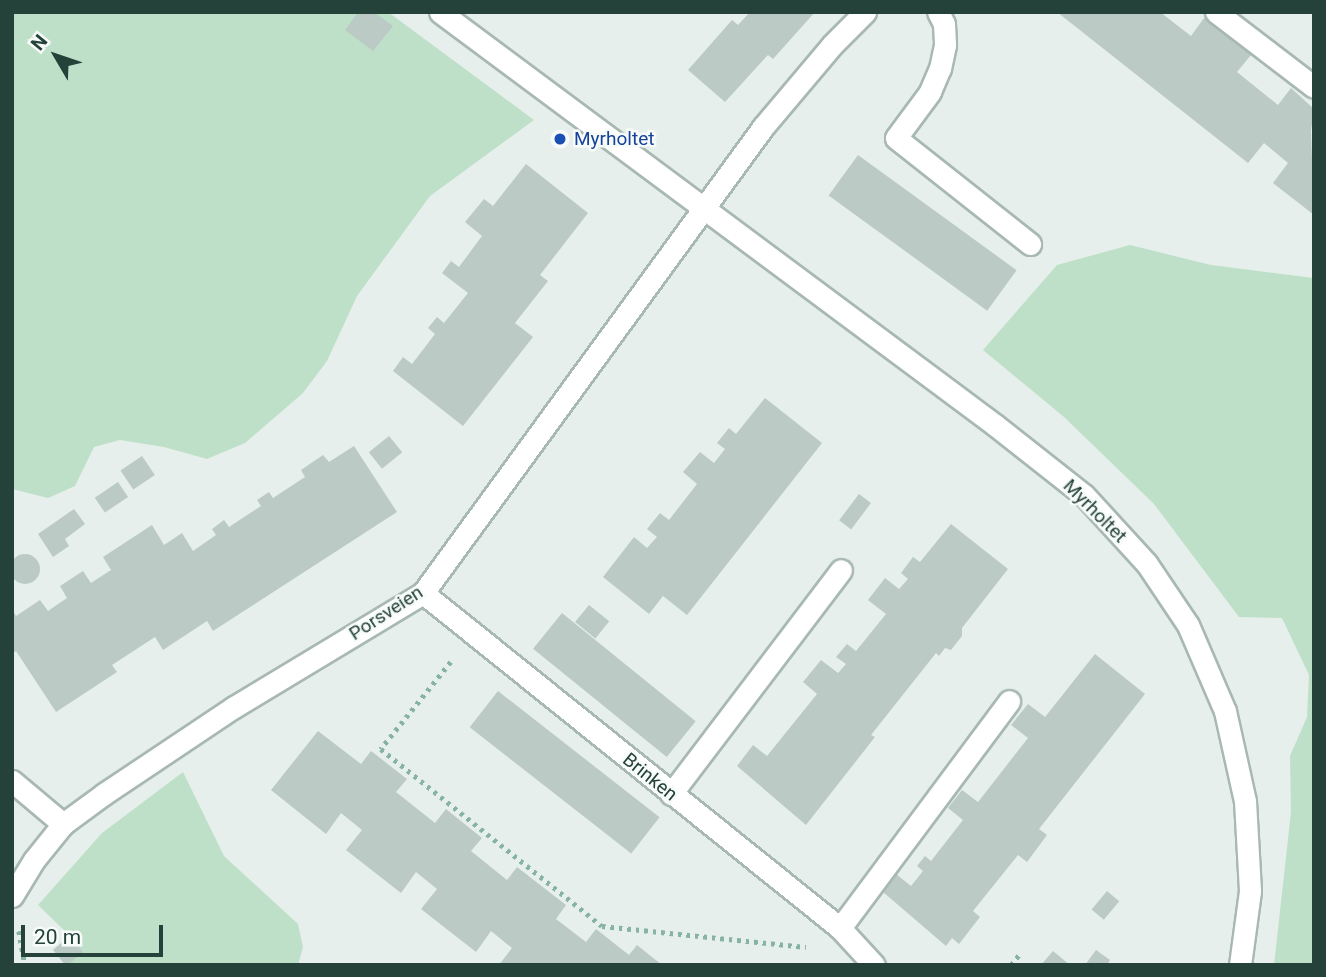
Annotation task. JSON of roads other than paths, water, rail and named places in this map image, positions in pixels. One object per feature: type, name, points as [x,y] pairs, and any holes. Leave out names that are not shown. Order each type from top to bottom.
[{"type":"street","name":"Myrholtet","points":[[440,12],[995,425],[1084,495],[1147,564],[1188,625],[1225,711],[1245,801],[1250,891],[1240,965]]},
{"type":"street","points":[[702,208],[763,127],[832,45],[865,12]]},
{"type":"street","points":[[938,12],[944,24],[945,45],[940,68],[930,92],[896,138],[1030,244]]},
{"type":"street","points":[[1216,12],[1314,87]]},
{"type":"street","name":"Porsveien","points":[[12,896],[34,860],[63,824],[234,707],[423,593],[702,208]]},
{"type":"street","points":[[671,794],[841,570]]},
{"type":"street","name":"Brinken","points":[[423,593],[839,928],[874,965]]},
{"type":"street","points":[[839,928],[1009,701]]},
{"type":"street","points":[[12,781],[63,824]]},
{"type":"place","name":"Myrholtet","points":[[560,139]]}]
